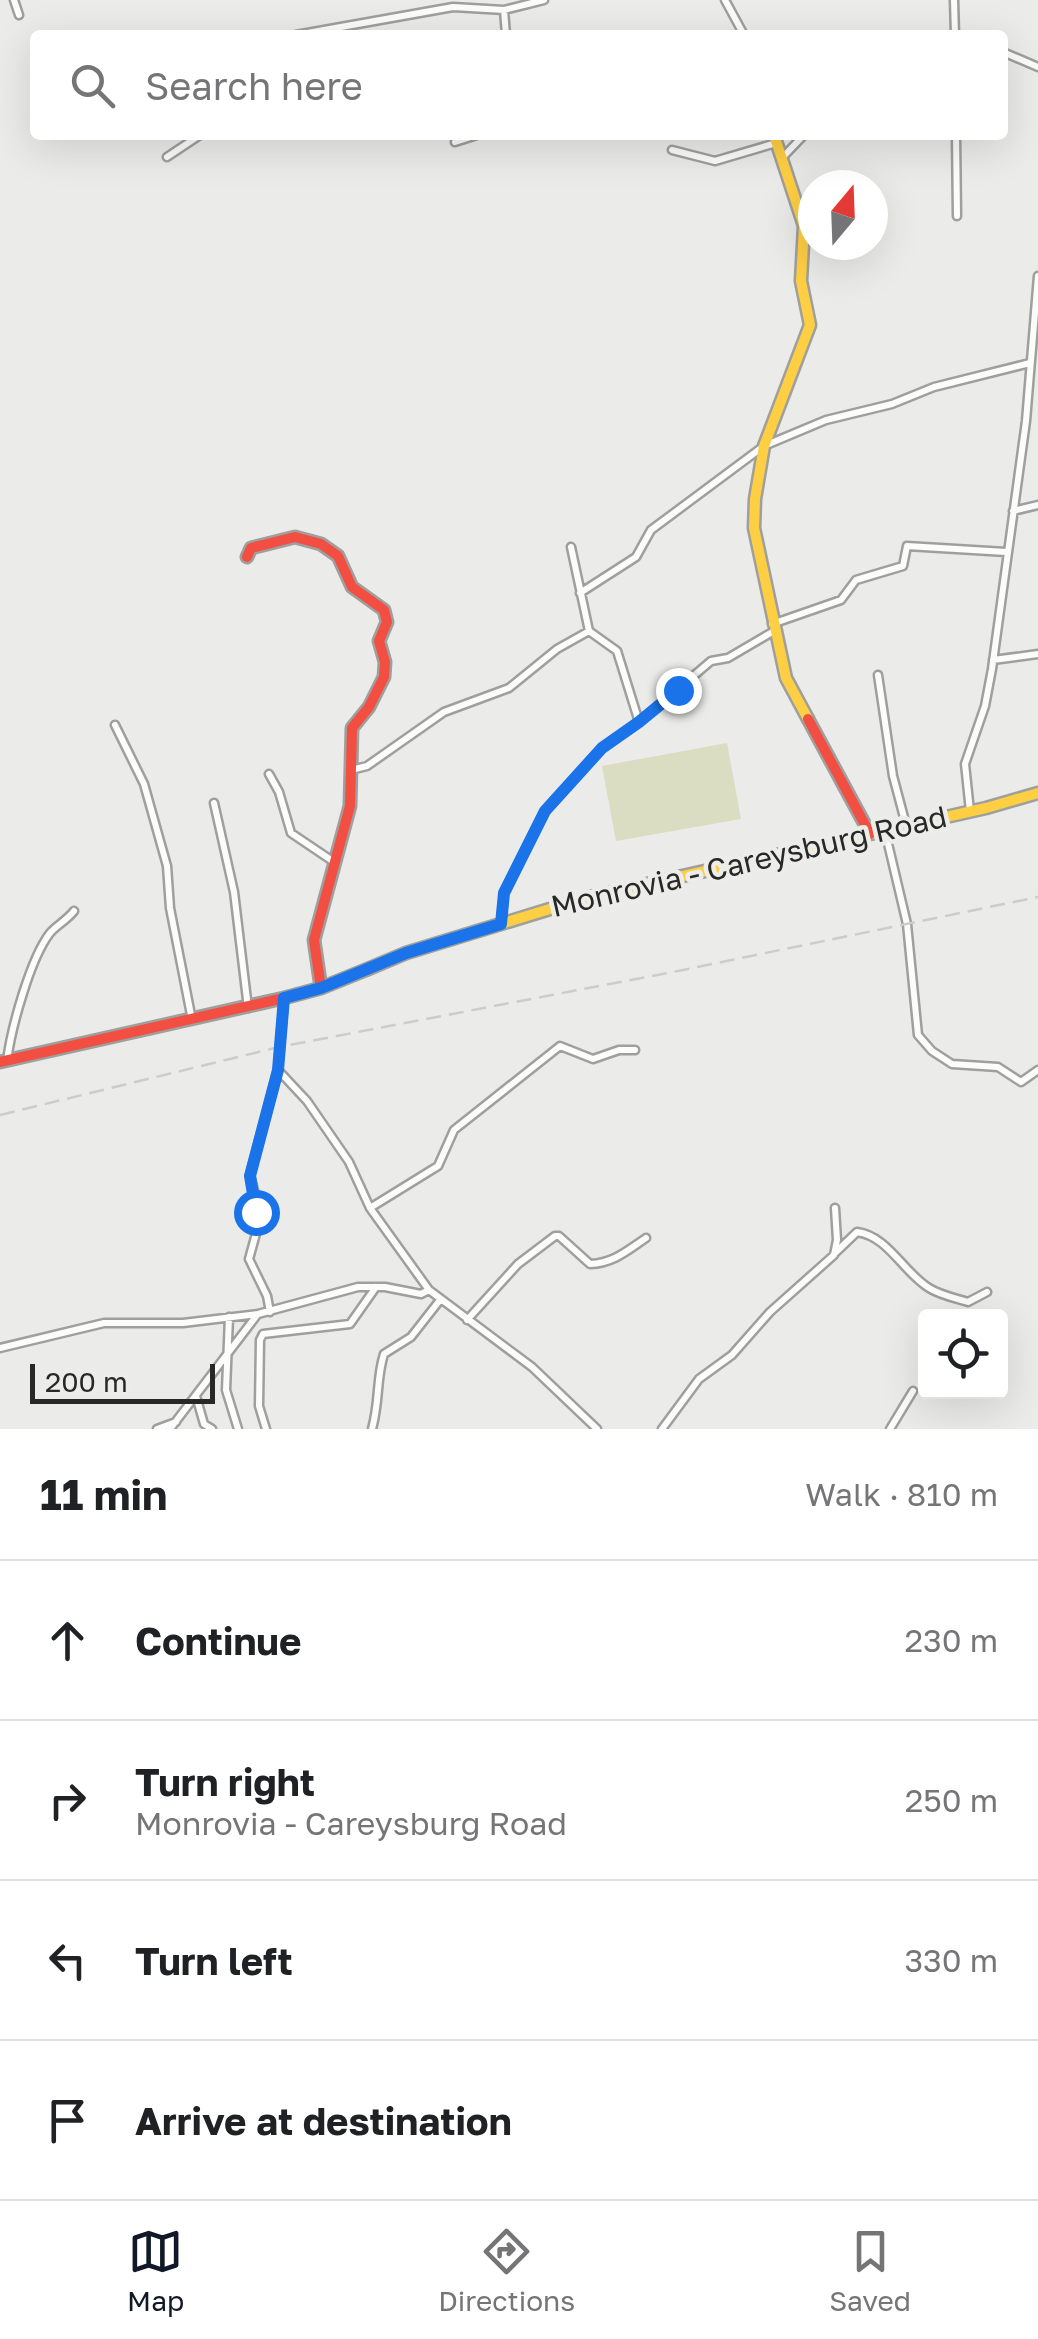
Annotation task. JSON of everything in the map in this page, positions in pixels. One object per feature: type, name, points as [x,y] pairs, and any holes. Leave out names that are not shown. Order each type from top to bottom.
[{"type":"street","points":[[14,0],[19,15]]},
{"type":"street","points":[[317,30],[453,6],[504,10],[544,0]]},
{"type":"street","points":[[725,0],[741,30]]},
{"type":"street","points":[[954,0],[955,30]]},
{"type":"street","points":[[504,10],[506,30]]},
{"type":"street","points":[[337,30],[342,24]]},
{"type":"street","points":[[1008,54],[1038,66]]},
{"type":"street","points":[[167,157],[192,140]]},
{"type":"street","points":[[455,142],[462,140]]},
{"type":"street","points":[[672,150],[715,161],[772,140]]},
{"type":"street","points":[[775,140],[804,226],[802,281],[810,325],[764,446],[754,528],[786,678],[870,834]]},
{"type":"street","points":[[781,160],[799,140]]},
{"type":"street","points":[[956,140],[957,216]]},
{"type":"street","points":[[970,810],[965,764],[985,706],[993,660],[1006,552],[1033,391],[1030,363],[1038,276]]},
{"type":"street","points":[[580,593],[636,557],[651,530],[764,446],[826,420],[1030,363]]},
{"type":"street","points":[[1012,512],[1038,505]]},
{"type":"street","points":[[246,557],[251,548],[296,537],[321,544],[338,556],[352,587],[384,610],[387,622],[380,641],[384,677],[369,708],[352,728],[350,806],[314,940],[321,988]]},
{"type":"street","points":[[501,924],[504,893],[545,811],[602,748],[711,661],[728,658],[773,628],[841,600],[856,580],[903,566],[907,546],[1006,552]]},
{"type":"street","points":[[571,548],[589,631],[617,651],[639,722]]},
{"type":"street","points":[[352,770],[366,766],[444,712],[508,688],[556,649],[589,631]]},
{"type":"street","points":[[993,660],[1038,654]]},
{"type":"street","points":[[878,676],[893,776],[906,824]]},
{"type":"street","points":[[115,725],[144,784],[167,866],[170,908],[192,1020]]},
{"type":"street","points":[[268,774],[279,792],[291,833],[334,862]]},
{"type":"street","name":"Monrovia - Careysburg Road","points":[[4,1062],[321,988],[406,953],[589,897],[1038,793]]},
{"type":"street","points":[[214,803],[234,892],[248,1008]]},
{"type":"street","points":[[886,830],[907,924],[918,1035],[932,1051],[959,1066],[998,1067],[1021,1082],[1038,1070]]},
{"type":"street","points":[[4,1062],[32,971],[50,934],[74,911]]},
{"type":"street","points":[[270,1312],[250,1259],[257,1230],[250,1176],[278,1070],[284,998]]},
{"type":"street","points":[[370,1208],[438,1166],[454,1130],[560,1046],[593,1059],[620,1050],[635,1050]]},
{"type":"street","points":[[278,1070],[307,1101],[349,1162],[370,1208],[429,1290],[532,1367],[597,1429]]},
{"type":"street","points":[[834,1255],[836,1208]]},
{"type":"street","points":[[662,1429],[699,1379],[732,1355],[770,1312],[857,1232],[888,1248],[927,1287],[968,1302],[987,1292]]},
{"type":"street","points":[[467,1320],[518,1264],[555,1236],[596,1264],[616,1259],[646,1238]]},
{"type":"street","points":[[0,1348],[118,1321],[183,1323],[258,1314],[334,1292],[376,1286],[421,1294],[429,1290]]},
{"type":"street","points":[[266,1429],[259,1406],[263,1334],[350,1324],[376,1286]]},
{"type":"street","points":[[372,1429],[379,1405],[378,1372],[384,1354],[411,1337],[440,1300]]},
{"type":"street","points":[[170,1429],[258,1314]]},
{"type":"street","points":[[229,1318],[226,1390],[238,1429]]},
{"type":"street","points":[[890,1429],[913,1391]]},
{"type":"street","points":[[196,1394],[204,1424],[212,1429]]},
{"type":"street","points":[[157,1429],[177,1421]]},
{"type":"green space","points":[[727,743],[741,819],[616,841],[602,766]]},
{"type":"railway","points":[[0,1115],[279,1047],[1038,897]]},
{"type":"traffic: slow","points":[[776,140],[804,226],[801,281],[810,325],[764,446],[754,528],[786,678],[808,719]]},
{"type":"traffic: slow","points":[[368,969],[406,953],[589,897],[1038,793]]},
{"type":"traffic: jam","points":[[247,557],[251,548],[295,537],[321,544],[338,556],[352,587],[384,610],[387,622],[379,641],[385,662],[384,677],[369,707],[352,728],[350,806],[314,940],[321,988]]},
{"type":"traffic: jam","points":[[808,719],[870,834]]},
{"type":"traffic: jam","points":[[0,1062],[284,998],[368,969]]},
{"type":"route","points":[[256,1212],[250,1176],[278,1070],[284,998],[321,988],[406,953],[501,924],[504,893],[545,811],[602,748],[678,690]]}]
